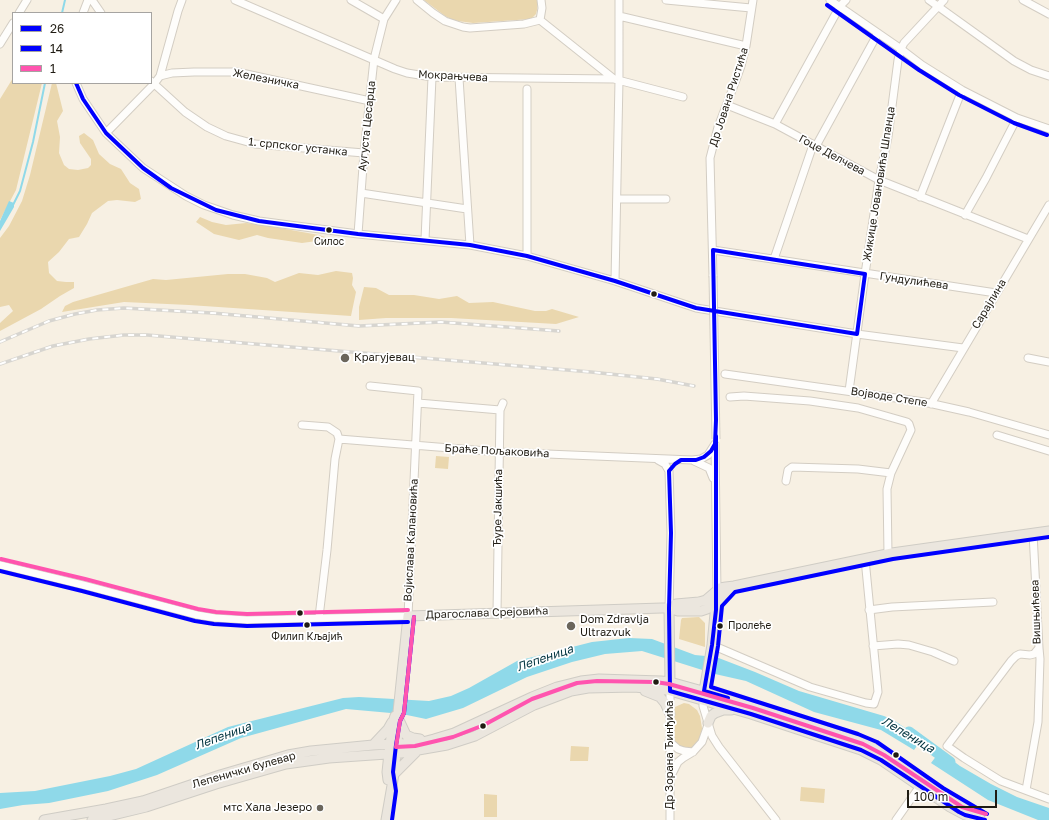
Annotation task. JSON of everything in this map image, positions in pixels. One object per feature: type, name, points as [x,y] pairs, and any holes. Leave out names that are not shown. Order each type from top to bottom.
[{"type":"main road","points":[[732,587],[888,554],[1049,531]]},
{"type":"main road","name":"Драгослава Срејовића","points":[[669,608],[676,604],[696,603],[706,600],[717,591],[726,587],[732,587]]},
{"type":"main road","name":"Драгослава Срејовића","points":[[408,616],[669,608],[678,611],[696,611],[706,609],[716,603],[732,587]]},
{"type":"main road","points":[[696,603],[706,609],[715,622]]},
{"type":"main road","name":"Др Јована Ристића","points":[[703,696],[712,647],[716,603]]},
{"type":"main road","points":[[669,608],[670,686]]},
{"type":"main road","name":"Војислава Калановића","points":[[386,820],[408,616]]},
{"type":"main road","name":"Лепенички булевар","points":[[44,820],[143,801],[274,758],[311,751],[373,745],[419,743],[462,730],[532,697],[574,682],[599,680],[661,681],[670,686],[703,696],[734,710],[861,750],[881,760],[965,816],[982,819]]},
{"type":"main road","name":"Лепенички булевар","points":[[92,820],[146,807],[274,766],[352,756],[416,752],[447,745],[475,736],[534,706],[571,691],[597,687],[654,688],[670,686]]},
{"type":"main road","points":[[634,687],[660,697],[665,703],[670,714]]},
{"type":"main road","name":"Лепенички булевар","points":[[703,696],[735,700],[874,747],[982,819]]},
{"type":"main road","points":[[708,723],[711,716],[715,713],[723,710],[734,710]]},
{"type":"main road","points":[[397,717],[404,734],[410,737],[434,739]]},
{"type":"main road","points":[[373,745],[397,717]]},
{"type":"main road","points":[[352,756],[377,760],[382,763],[391,773],[416,752]]},
{"type":"street","points":[[20,12],[27,0]]},
{"type":"street","points":[[83,12],[88,0]]},
{"type":"street","points":[[92,0],[100,12]]},
{"type":"street","points":[[153,82],[160,76],[182,0]]},
{"type":"street","name":"Мокрањчева","points":[[235,0],[407,73],[432,77],[459,78],[616,79],[683,97]]},
{"type":"street","points":[[352,0],[384,19]]},
{"type":"street","name":"Аугуста Цесарца","points":[[358,234],[360,193],[374,59],[384,19],[396,0]]},
{"type":"street","points":[[417,0],[446,22],[463,27],[470,28],[524,24],[540,20]]},
{"type":"street","points":[[540,20],[541,0]]},
{"type":"street","points":[[615,281],[617,199],[616,79],[619,0]]},
{"type":"street","points":[[666,0],[751,8]]},
{"type":"street","name":"Др Јована Ристића","points":[[716,603],[713,250],[710,209],[710,158],[718,127],[736,80],[746,46],[752,0]]},
{"type":"street","points":[[830,0],[922,65],[962,90],[1017,118],[1049,129]]},
{"type":"street","points":[[775,124],[840,6],[846,0]]},
{"type":"street","points":[[929,0],[1014,61],[1031,70],[1049,76]]},
{"type":"street","points":[[901,49],[916,29],[944,0]]},
{"type":"street","points":[[1023,0],[1049,14]]},
{"type":"street","points":[[619,16],[746,46]]},
{"type":"street","points":[[540,20],[616,79]]},
{"type":"street","points":[[0,44],[12,25]]},
{"type":"street","points":[[774,259],[814,146],[878,33]]},
{"type":"street","name":"Жикице Јовановића Шпанца","points":[[849,391],[879,180],[888,136],[898,60],[901,49]]},
{"type":"street","name":"Железничка","points":[[160,76],[172,73],[237,72],[370,101]]},
{"type":"street","points":[[426,240],[432,77]]},
{"type":"street","points":[[459,78],[470,245]]},
{"type":"street","name":"1. српског устанка","points":[[153,82],[175,104],[196,120],[226,136],[255,144],[364,153]]},
{"type":"street","points":[[76,84],[82,99],[106,133],[144,168],[171,188],[204,205],[233,215],[259,221],[358,234],[470,245],[527,256],[615,281],[685,305],[713,312],[857,334],[963,348]]},
{"type":"street","points":[[106,133],[151,84]]},
{"type":"street","points":[[527,89],[527,256]]},
{"type":"street","points":[[920,197],[962,90]]},
{"type":"street","name":"Гоце Делчева","points":[[726,105],[775,124],[879,180],[1028,239]]},
{"type":"street","points":[[965,215],[989,173],[1017,118]]},
{"type":"street","points":[[360,193],[468,209]]},
{"type":"street","points":[[617,199],[666,200]]},
{"type":"street","name":"Сарајлина","points":[[930,404],[1049,205]]},
{"type":"street","name":"Гундулићева","points":[[713,250],[996,293]]},
{"type":"street","points":[[1028,358],[1049,362]]},
{"type":"street","name":"Војводе Степе","points":[[725,374],[930,404],[990,418],[1049,436]]},
{"type":"street","name":"Војислава Калановића","points":[[370,386],[418,391],[408,616]]},
{"type":"street","name":"Војводе Степе","points":[[730,397],[744,396],[810,400],[858,408],[903,420],[909,424],[911,430],[891,473]]},
{"type":"street","name":"Ђуре Јакшића","points":[[418,403],[502,407],[499,452],[497,613]]},
{"type":"street","points":[[302,425],[328,427],[337,433],[339,439],[335,459],[327,550],[319,617]]},
{"type":"street","points":[[997,435],[1049,451]]},
{"type":"street","name":"Браће Пољаковића","points":[[339,439],[499,452],[692,460]]},
{"type":"street","points":[[692,460],[701,459],[708,455],[715,442]]},
{"type":"street","points":[[656,459],[663,462],[670,471]]},
{"type":"street","points":[[669,608],[671,533],[670,471],[675,464],[681,460]]},
{"type":"street","points":[[692,460],[705,465],[710,469],[715,485]]},
{"type":"street","points":[[786,481],[788,470],[792,467],[864,469],[891,473],[887,489],[888,554]]},
{"type":"street","name":"Вишњићева","points":[[1026,790],[1001,781],[947,746],[1011,660],[1020,654],[1034,654],[1039,648],[1033,533]]},
{"type":"street","points":[[712,647],[810,687],[873,705],[878,692],[865,559]]},
{"type":"street","name":"Драгослава Срејовића","points":[[0,565],[206,617],[232,620],[408,616]]},
{"type":"street","points":[[869,610],[892,607],[993,602]]},
{"type":"street","points":[[874,646],[909,644],[954,661]]},
{"type":"street","points":[[1039,648],[1038,722],[1026,790],[1049,799]]},
{"type":"street","name":"Др Зорана Ђинђића","points":[[670,686],[670,820]]},
{"type":"street","points":[[703,696],[712,736],[776,820]]},
{"type":"street","points":[[670,778],[678,762],[693,752],[702,742],[708,723]]},
{"type":"street","points":[[669,741],[678,749],[693,752]]},
{"type":"street","points":[[896,820],[920,786]]},
{"type":"shaded area","points":[[424,0],[538,0],[536,14],[531,19],[473,23],[451,19]]},
{"type":"shaded area","points":[[12,80],[12,84],[42,84],[16,190],[0,220],[0,99]]},
{"type":"shaded area","points":[[52,84],[56,84],[63,111],[57,121],[60,137],[59,153],[64,165],[69,169],[78,170],[88,168],[91,165],[91,159],[80,143],[79,136],[84,133],[93,140],[99,154],[110,164],[121,169],[130,183],[139,189],[141,199],[135,202],[117,200],[108,201],[92,213],[79,237],[69,239],[59,252],[48,262],[49,273],[57,281],[74,282],[74,288],[41,309],[0,331],[0,323],[13,311],[9,305],[0,307],[0,238],[9,226],[22,201],[30,175]]},
{"type":"shaded area","points":[[200,217],[212,222],[226,225],[246,223],[263,225],[319,235],[331,239],[302,243],[257,235],[239,240],[214,234],[196,222]]},
{"type":"shaded area","points":[[336,271],[352,273],[352,285],[356,292],[351,316],[124,302],[62,312],[65,306],[73,302],[153,279],[166,280],[228,274],[245,274],[267,278],[275,282],[299,273],[318,275]]},
{"type":"shaded area","points":[[364,287],[376,288],[389,295],[414,295],[439,299],[457,296],[469,303],[493,302],[535,311],[546,311],[552,309],[579,317],[556,324],[451,318],[386,318],[359,320],[359,307]]},
{"type":"shaded area","points":[[436,456],[449,457],[448,469],[435,468]]},
{"type":"shaded area","points":[[699,617],[705,623],[705,647],[679,639],[682,618]]},
{"type":"shaded area","points":[[684,703],[689,704],[697,710],[700,716],[702,728],[702,734],[698,744],[690,749],[677,746],[673,727],[675,707]]},
{"type":"shaded area","points":[[571,746],[589,747],[588,761],[570,761]]},
{"type":"shaded area","points":[[801,787],[825,789],[824,803],[800,801]]},
{"type":"shaded area","points":[[484,794],[497,795],[497,817],[484,817]]},
{"type":"water","points":[[9,201],[14,203],[14,207],[0,231],[0,221]]},
{"type":"water","points":[[629,638],[652,639],[695,655],[716,657],[799,691],[884,716],[893,720],[922,739],[914,750],[881,730],[814,712],[746,681],[715,674],[642,651],[605,654],[572,662],[527,677],[463,708],[426,719],[402,714],[346,709],[241,738],[157,775],[108,791],[49,803],[0,809],[0,793],[35,791],[110,776],[136,769],[228,727],[343,698],[359,697],[429,701],[451,696],[469,688],[517,661],[592,642]]},
{"type":"water","points":[[940,751],[960,766],[991,784],[1017,797],[1049,808],[1049,820],[1038,820],[988,800],[931,763]]},
{"type":"waterway","points":[[62,12],[65,0]]},
{"type":"waterway","points":[[13,205],[20,191],[33,142],[45,84]]},
{"type":"waterway","name":"Лепеница","points":[[909,732],[950,762]]},
{"type":"railway","points":[[0,342],[49,321],[97,310],[124,308],[212,313],[359,326],[441,322],[559,331]]},
{"type":"railway","points":[[0,364],[53,346],[89,339],[124,335],[147,335],[591,372],[657,379],[694,386]]},
{"type":"transit line","name":"14","points":[[827,5],[919,70],[959,95],[1014,123],[1047,135]]},
{"type":"transit line","name":"26","points":[[76,84],[83,99],[106,133],[143,168],[171,188],[216,210],[259,221],[358,234],[470,245],[527,256],[615,281],[696,308],[857,334]]},
{"type":"transit line","name":"26","points":[[713,250],[716,420],[715,444],[711,451],[704,457],[696,460],[681,460],[669,471],[671,533],[669,608],[670,691],[751,714],[861,750],[881,760],[959,812],[985,820]]},
{"type":"transit line","name":"26","points":[[713,250],[865,274]]},
{"type":"transit line","name":"26","points":[[857,334],[865,274]]},
{"type":"transit line","name":"26","points":[[716,436],[716,610],[704,691],[728,698]]},
{"type":"transit line","name":"14","points":[[987,814],[943,788],[877,742],[858,734],[711,687],[718,646],[722,606],[735,592],[893,559],[1049,537]]},
{"type":"transit line","name":"1","points":[[1,559],[85,579],[198,609],[216,612],[247,614],[408,610]]},
{"type":"transit line","name":"14","points":[[0,571],[195,621],[214,624],[247,626],[408,622]]},
{"type":"transit line","name":"14","points":[[392,820],[396,791],[393,772],[400,721],[404,713],[414,617]]},
{"type":"transit line","name":"1","points":[[414,617],[404,713],[400,721],[396,747],[415,746],[453,737],[484,725],[532,699],[577,683],[597,681],[655,682],[669,684],[753,708],[863,744],[884,755],[962,807],[986,814]]},
{"type":"place","name":"Силос","points":[[329,230]]},
{"type":"place","name":"Крагујевац","points":[[345,358]]},
{"type":"place","name":"Филип Кљајић","points":[[307,625]]},
{"type":"place","name":"Dom Zdravlja Ultrazvuk","points":[[571,626]]},
{"type":"place","name":"Пролеће","points":[[720,626]]},
{"type":"place","name":"мтс Хала Језеро","points":[[320,808]]}]
